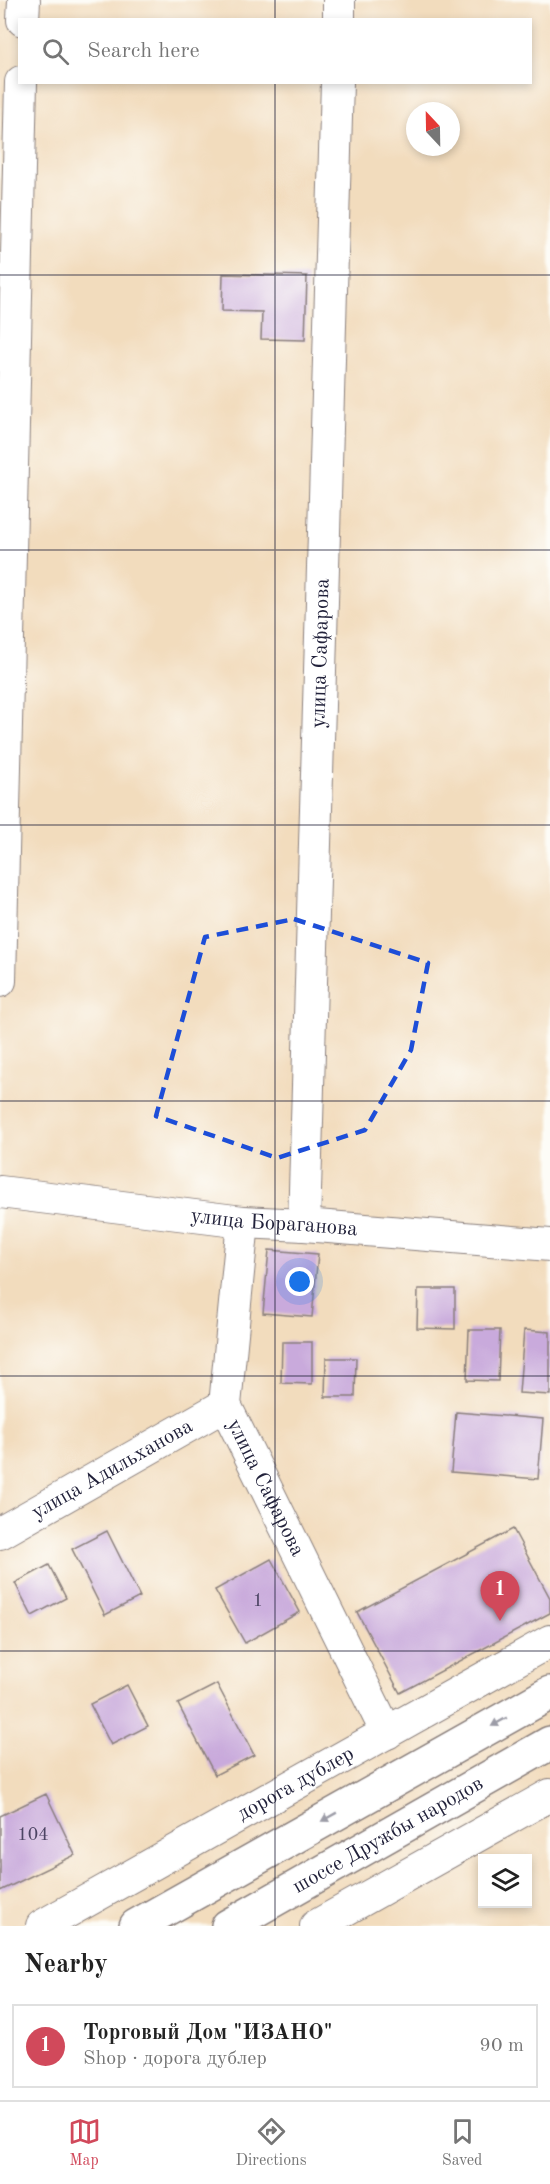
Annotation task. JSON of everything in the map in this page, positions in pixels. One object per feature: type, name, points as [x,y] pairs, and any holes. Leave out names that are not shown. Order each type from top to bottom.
[{"type":"main road","points":[[136,1926],[550,1693]]},
{"type":"main road","name":"шоссе Дружбы народов","points":[[228,1926],[550,1743]]},
{"type":"street","points":[[23,18],[24,0]]},
{"type":"street","points":[[339,0],[339,18]]},
{"type":"street","points":[[0,981],[7,329],[21,84]]},
{"type":"street","name":"улица Сафарова","points":[[304,1225],[337,84]]},
{"type":"street","name":"улица Бораганова","points":[[0,1192],[243,1222],[550,1245]]},
{"type":"street","name":"улица Сафарова","points":[[243,1222],[225,1405],[387,1733]]},
{"type":"street","name":"улица Адильханова","points":[[0,1533],[225,1405]]},
{"type":"street","name":"дорога дублер","points":[[42,1926],[550,1641]]},
{"type":"street","points":[[316,1926],[550,1795]]},
{"type":"highlighted area","points":[[294,919],[428,963],[411,1050],[365,1130],[277,1158],[156,1116],[205,937]]},
{"type":"building","points":[[223,274],[307,276],[305,340],[261,339],[262,312],[222,311]]},
{"type":"building","points":[[269,1250],[318,1254],[312,1317],[263,1313]]},
{"type":"building","points":[[418,1289],[455,1289],[455,1329],[417,1328]]},
{"type":"building","points":[[469,1330],[500,1330],[498,1381],[467,1380]]},
{"type":"building","points":[[524,1330],[550,1332],[550,1395],[519,1393]]},
{"type":"building","points":[[282,1342],[312,1342],[312,1384],[281,1383]]},
{"type":"building","points":[[326,1358],[356,1358],[355,1397],[325,1397]]},
{"type":"building","points":[[456,1412],[543,1419],[538,1479],[451,1472]]},
{"type":"building","points":[[513,1529],[550,1598],[550,1613],[400,1693],[357,1612]]},
{"type":"building","points":[[107,1531],[140,1597],[105,1615],[72,1549]]},
{"type":"building","points":[[271,1559],[300,1612],[245,1643],[215,1590]]},
{"type":"building","points":[[49,1565],[66,1598],[32,1616],[15,1583]]},
{"type":"building","points":[[217,1684],[254,1755],[215,1775],[178,1704]]},
{"type":"building","points":[[127,1685],[148,1726],[111,1745],[90,1704]]},
{"type":"building","points":[[46,1794],[75,1855],[0,1891],[0,1816]]},
{"type":"place","name":"Торговый Дом \"ИЗАНО\"","points":[[500,1621]]}]
